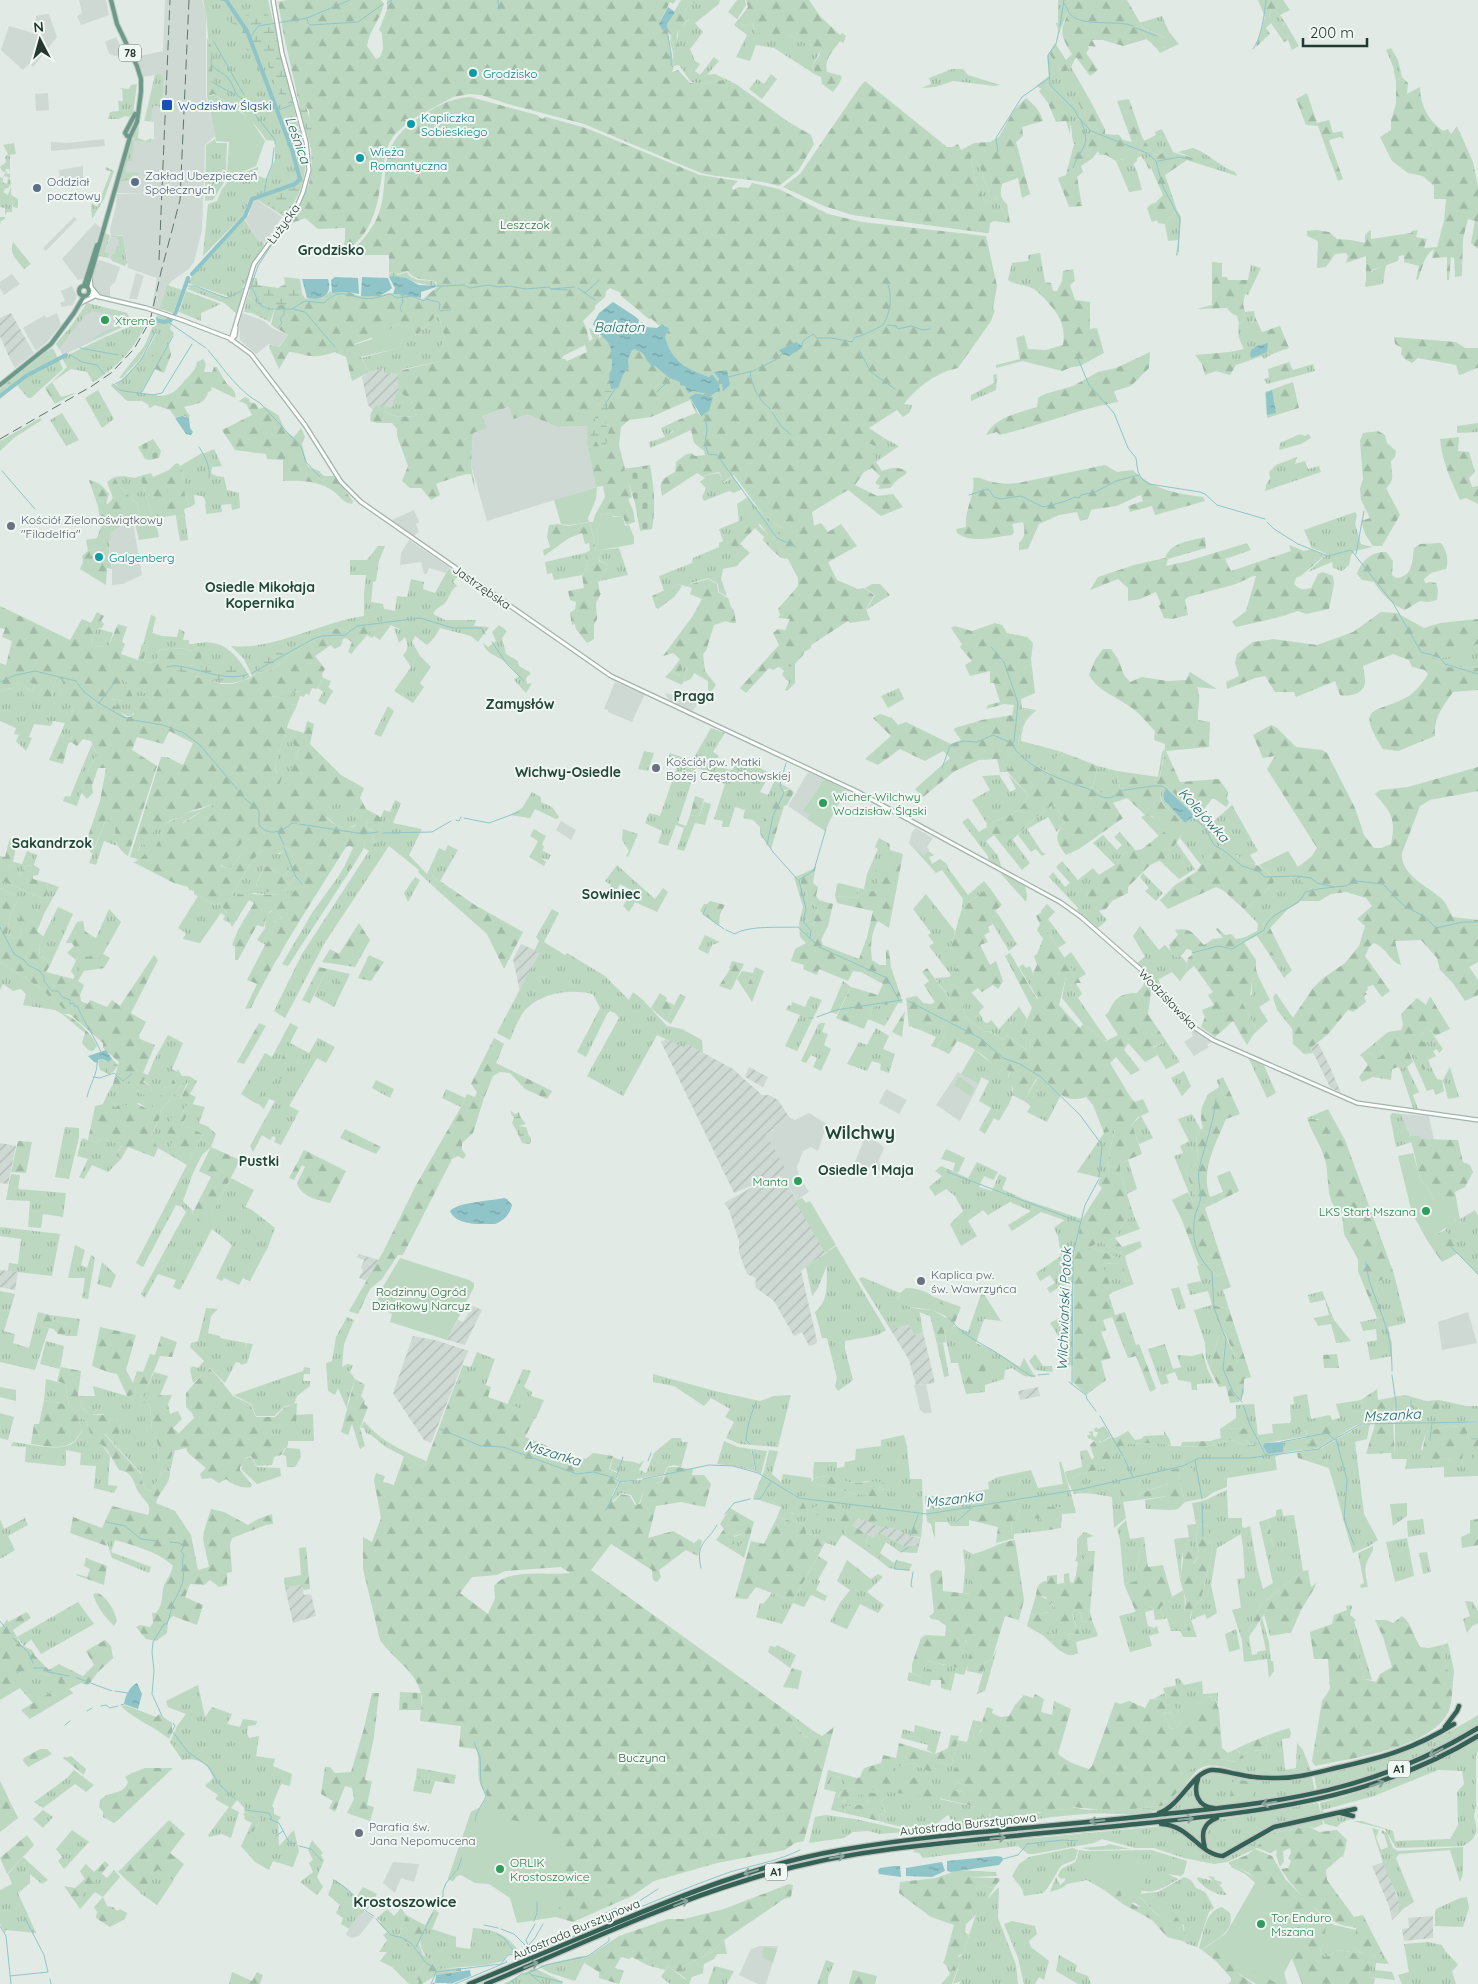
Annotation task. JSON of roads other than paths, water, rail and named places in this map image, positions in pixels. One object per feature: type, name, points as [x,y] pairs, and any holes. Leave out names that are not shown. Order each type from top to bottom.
[{"type":"highway","points":[[1439,1733],[1451,1721],[1459,1706]]},
{"type":"highway","points":[[1145,1817],[1170,1808],[1205,1772],[1213,1770],[1259,1778],[1302,1776],[1381,1758],[1407,1749],[1454,1724]]},
{"type":"highway","name":"Autostrada Bursztynowa","points":[[469,1984],[685,1895],[778,1864],[875,1844],[1225,1809],[1313,1795],[1370,1779],[1430,1755],[1478,1728]]},
{"type":"highway","name":"Autostrada Bursztynowa","points":[[486,1984],[701,1896],[747,1880],[805,1864],[853,1854],[1227,1815],[1305,1803],[1368,1787],[1420,1767],[1478,1736]]},
{"type":"highway","points":[[1200,1776],[1195,1789],[1198,1800],[1209,1808],[1225,1809]]},
{"type":"highway","points":[[1145,1823],[1176,1827],[1186,1832],[1205,1849],[1215,1855],[1223,1856],[1274,1827],[1355,1809]]},
{"type":"highway","points":[[1332,1814],[1342,1813],[1353,1816]]},
{"type":"highway","points":[[1205,1849],[1202,1838],[1204,1828],[1212,1820],[1227,1815]]},
{"type":"main road","name":"78","points":[[70,318],[86,291],[125,150],[128,136],[126,132],[135,119],[141,92],[140,75],[116,24],[112,0]]},
{"type":"main road","name":"Łużycka","points":[[231,340],[254,264],[298,204],[309,170],[306,142],[284,59],[273,0]]},
{"type":"main road","name":"78","points":[[0,384],[52,341],[70,318],[86,291],[128,136]]},
{"type":"main road","points":[[90,278],[91,287],[100,298]]},
{"type":"main road","name":"Jastrzębska","points":[[86,291],[94,297],[146,308],[182,320],[227,337],[237,343],[251,354],[268,375],[305,425],[341,482],[358,500],[611,676],[858,792],[914,823]]},
{"type":"main road","name":"Jastrzębska","points":[[86,291],[100,298]]},
{"type":"main road","points":[[79,304],[86,298],[94,297]]},
{"type":"main road","points":[[227,337],[234,335],[237,343]]},
{"type":"main road","name":"Wodzisławska","points":[[914,823],[1072,910],[1153,981],[1192,1026],[1213,1040],[1357,1103],[1478,1120]]},
{"type":"water","points":[[668,7],[675,12],[667,24],[667,28],[663,31],[659,24]]},
{"type":"water","points":[[335,277],[358,278],[359,294],[348,292],[332,293],[331,280]]},
{"type":"water","points":[[362,277],[388,278],[392,288],[378,295],[361,296]]},
{"type":"water","points":[[389,277],[406,278],[419,285],[434,286],[435,282],[436,287],[421,292],[421,298],[393,294],[395,288]]},
{"type":"water","points":[[302,279],[328,279],[328,293],[322,298],[307,298]]},
{"type":"water","name":"Balaton","points":[[613,302],[636,317],[639,320],[638,325],[642,322],[647,327],[657,328],[662,324],[669,328],[665,337],[676,358],[693,371],[709,377],[712,374],[719,383],[720,392],[712,395],[693,391],[688,393],[685,386],[669,378],[655,366],[652,367],[641,352],[634,349],[629,357],[629,367],[623,374],[618,388],[611,389],[609,374],[612,366],[612,354],[608,343],[593,324],[599,313]]},
{"type":"water","points":[[796,342],[802,348],[789,356],[782,354],[779,350]]},
{"type":"water","points":[[1268,343],[1267,352],[1252,358],[1250,356],[1251,350]]},
{"type":"water","points":[[727,370],[730,385],[723,391],[722,383],[714,372]]},
{"type":"water","points":[[1272,390],[1276,413],[1267,415],[1266,393]]},
{"type":"water","points":[[696,393],[713,397],[709,411],[701,416],[691,399],[688,398]]},
{"type":"water","points":[[182,416],[189,418],[190,428],[193,432],[191,435],[186,434],[175,418]]},
{"type":"water","points":[[1166,788],[1195,816],[1185,823],[1164,800]]},
{"type":"water","points":[[106,1050],[112,1059],[108,1062],[103,1059],[98,1060],[98,1063],[94,1062],[88,1056]]},
{"type":"water","points":[[504,1198],[512,1205],[511,1208],[504,1219],[495,1224],[463,1222],[453,1216],[450,1211],[467,1204]]},
{"type":"water","points":[[1265,1443],[1284,1443],[1283,1452],[1268,1454],[1263,1446]]},
{"type":"water","points":[[137,1683],[142,1694],[138,1709],[124,1704],[128,1692]]},
{"type":"water","points":[[1002,1857],[1003,1860],[999,1865],[947,1871],[947,1861]]},
{"type":"water","points":[[942,1862],[945,1871],[932,1877],[906,1876],[906,1868]]},
{"type":"water","points":[[900,1866],[901,1877],[879,1874],[878,1870],[880,1868]]},
{"type":"water","points":[[470,1970],[471,1976],[453,1983],[435,1983],[436,1975]]},
{"type":"waterway","name":"Leśnica","points":[[221,0],[227,1]]},
{"type":"waterway","name":"Leśnica","points":[[192,274],[245,216],[252,199],[295,184],[300,179],[292,150],[247,31],[226,0]]},
{"type":"waterway","points":[[250,38],[258,26],[307,18],[350,0]]},
{"type":"waterway","points":[[387,3],[392,0]]},
{"type":"waterway","points":[[498,0],[499,10]]},
{"type":"waterway","points":[[1060,26],[1064,0]]},
{"type":"waterway","points":[[1253,49],[1264,18],[1266,0]]},
{"type":"waterway","points":[[1064,3],[1070,14],[1083,21],[1133,26]]},
{"type":"waterway","points":[[307,19],[311,25],[358,22],[383,4]]},
{"type":"waterway","points":[[1136,28],[1157,36]]},
{"type":"waterway","points":[[667,29],[671,65],[673,67]]},
{"type":"waterway","points":[[1059,31],[1056,44],[1048,55],[1050,85],[1074,109],[1078,117],[1091,131],[1147,153],[1156,161],[1163,187],[1180,219],[1178,252]]},
{"type":"waterway","points":[[214,42],[244,95]]},
{"type":"waterway","points":[[212,53],[211,65],[230,80],[237,95],[244,100],[275,140],[275,144]]},
{"type":"waterway","points":[[998,152],[996,138],[1022,97],[1049,78]]},
{"type":"waterway","points":[[212,82],[235,95]]},
{"type":"waterway","points":[[278,110],[292,105]]},
{"type":"waterway","points":[[1073,168],[1084,146],[1086,136],[1081,121]]},
{"type":"waterway","points":[[264,194],[267,177],[272,165],[274,148]]},
{"type":"waterway","points":[[1158,161],[1180,157],[1192,160]]},
{"type":"waterway","points":[[251,286],[258,266],[274,241]]},
{"type":"waterway","name":"Leśnica","points":[[156,320],[164,322],[171,320],[176,312],[188,278]]},
{"type":"waterway","points":[[585,293],[599,280]]},
{"type":"waterway","points":[[802,346],[803,341],[813,334],[817,338],[832,338],[852,342],[855,337],[883,325],[890,303],[890,291],[886,280]]},
{"type":"waterway","points":[[390,294],[397,298],[412,296],[424,301],[442,286],[464,285],[470,288],[488,285],[526,289],[574,287]]},
{"type":"waterway","points":[[185,286],[195,286],[226,298],[244,288]]},
{"type":"waterway","points":[[436,286],[441,286]]},
{"type":"waterway","points":[[249,288],[252,288],[260,305],[269,309],[292,309],[305,301],[324,303],[337,294],[368,299],[389,294]]},
{"type":"waterway","points":[[578,288],[595,300]]},
{"type":"waterway","points":[[551,289],[568,290]]},
{"type":"waterway","points":[[402,297],[403,302],[400,308],[402,312]]},
{"type":"waterway","points":[[426,299],[438,302],[440,304],[439,310]]},
{"type":"waterway","points":[[278,328],[282,323],[280,319],[284,314],[284,309]]},
{"type":"waterway","points":[[293,309],[305,312],[335,347]]},
{"type":"waterway","points":[[440,311],[450,310]]},
{"type":"waterway","points":[[168,322],[206,348]]},
{"type":"waterway","points":[[888,325],[896,326],[898,329],[911,326],[923,330],[930,329]]},
{"type":"waterway","points":[[115,384],[123,380],[141,360],[156,331]]},
{"type":"waterway","points":[[142,392],[173,336]]},
{"type":"waterway","points":[[113,384],[124,391],[153,395],[162,393],[192,344]]},
{"type":"waterway","points":[[80,348],[118,355]]},
{"type":"waterway","points":[[208,350],[245,393],[260,403],[301,447],[306,462],[320,477]]},
{"type":"waterway","points":[[859,350],[871,372],[895,389]]},
{"type":"waterway","points":[[69,354],[82,362],[97,365],[104,374]]},
{"type":"waterway","points":[[728,377],[753,371],[777,359],[782,354]]},
{"type":"waterway","name":"Kolejówka","points":[[1076,354],[1089,385],[1114,413],[1128,448],[1136,458],[1138,472],[1142,479],[1149,484],[1200,492],[1217,505],[1265,519]]},
{"type":"waterway","name":"Leśnica","points":[[0,396],[26,376],[66,355]]},
{"type":"waterway","points":[[750,372],[752,383],[757,393],[770,409]]},
{"type":"waterway","points":[[667,382],[670,378]]},
{"type":"waterway","points":[[657,392],[665,384]]},
{"type":"waterway","points":[[604,406],[615,389]]},
{"type":"waterway","points":[[772,412],[781,426],[790,434]]},
{"type":"waterway","points":[[705,414],[707,430],[705,443],[708,454],[717,455],[777,538],[796,547]]},
{"type":"waterway","points":[[199,447],[207,462],[209,478]]},
{"type":"waterway","points":[[2,471],[35,509]]},
{"type":"waterway","name":"Kolejówka","points":[[969,495],[988,489],[994,497],[1001,499],[1021,496],[1043,507],[1075,497],[1079,498],[1081,495],[1095,492],[1116,481],[1139,475]]},
{"type":"waterway","points":[[1356,554],[1364,511]]},
{"type":"waterway","name":"Kolejówka","points":[[1267,522],[1274,529],[1298,544],[1328,556],[1351,550],[1393,603],[1421,652],[1439,657],[1445,664],[1478,674]]},
{"type":"waterway","points":[[252,673],[313,639],[322,636],[345,635],[357,626],[420,618],[453,628],[482,628],[485,634]]},
{"type":"waterway","points":[[492,642],[507,664],[524,681]]},
{"type":"waterway","name":"Kolejówka","points":[[991,647],[1004,662],[1018,703],[1014,742],[1012,743],[1016,751],[1023,758],[1043,771],[1107,798],[1115,796],[1121,791],[1146,787],[1160,786],[1167,789]]},
{"type":"waterway","points":[[167,667],[183,667],[227,677],[238,677],[248,674]]},
{"type":"waterway","points":[[0,682],[16,675],[35,671],[76,681],[84,692],[123,717],[163,725],[184,733],[200,745],[237,789]]},
{"type":"waterway","points":[[99,703],[118,678]]},
{"type":"waterway","points":[[942,768],[950,746],[963,741],[977,742],[993,735],[1012,743]]},
{"type":"waterway","points":[[767,845],[773,816],[784,793],[780,786],[786,763]]},
{"type":"waterway","points":[[239,792],[259,811],[259,825],[263,829],[276,832],[292,823],[297,823]]},
{"type":"waterway","points":[[464,818],[489,823],[519,812]]},
{"type":"waterway","points":[[456,820],[459,821],[461,817]]},
{"type":"waterway","name":"Kolejówka","points":[[1193,817],[1204,827],[1214,845],[1226,852],[1242,866],[1258,871],[1265,877],[1298,876],[1311,878],[1317,883],[1334,887],[1346,886],[1356,881],[1383,884],[1403,905],[1425,917],[1436,928],[1463,922],[1478,922]]},
{"type":"waterway","points":[[383,833],[432,832],[451,821]]},
{"type":"waterway","points":[[299,824],[364,834],[378,832]]},
{"type":"waterway","points":[[810,938],[811,931],[803,921],[806,909],[799,880],[814,870],[826,829]]},
{"type":"waterway","points":[[278,832],[284,845]]},
{"type":"waterway","points":[[761,834],[773,852],[798,880]]},
{"type":"waterway","points":[[284,848],[296,877],[302,884]]},
{"type":"waterway","points":[[1192,953],[1218,946],[1232,949],[1264,930],[1272,917],[1297,903],[1305,892],[1334,887]]},
{"type":"waterway","points":[[706,907],[703,914],[724,929]]},
{"type":"waterway","points":[[0,927],[14,954],[28,965],[40,971],[44,981],[52,991],[58,991],[62,997],[70,1000],[70,1004],[74,1003],[74,1006],[77,1006],[101,1052]]},
{"type":"waterway","points":[[726,930],[735,934],[756,928],[798,927],[817,945]]},
{"type":"waterway","points":[[819,947],[887,978],[899,1000]]},
{"type":"waterway","points":[[817,1017],[836,1010],[902,1000]]},
{"type":"waterway","points":[[908,1001],[980,1038],[1003,1058],[1020,1064],[1041,1077],[1080,1115],[1102,1145],[1099,1177]]},
{"type":"waterway","points":[[87,1097],[97,1063]]},
{"type":"waterway","points":[[93,1077],[100,1078],[114,1073],[123,1081],[132,1074]]},
{"type":"waterway","points":[[1216,1099],[1199,1170],[1200,1203],[1195,1216],[1194,1239],[1202,1260],[1212,1272],[1214,1308],[1226,1339],[1223,1369],[1233,1392],[1242,1402]]},
{"type":"waterway","points":[[947,1172],[1080,1222]]},
{"type":"waterway","name":"Wilchwiański Potok","points":[[1072,1384],[1073,1254],[1085,1205],[1099,1179]]},
{"type":"waterway","points":[[1451,1247],[1478,1274]]},
{"type":"waterway","points":[[1366,1262],[1371,1285],[1388,1333],[1392,1371]]},
{"type":"waterway","points":[[949,1318],[969,1336],[1021,1370],[1031,1376],[1035,1376]]},
{"type":"waterway","points":[[1038,1375],[1049,1374]]},
{"type":"waterway","points":[[1392,1375],[1396,1403],[1396,1421]]},
{"type":"waterway","points":[[1069,1382],[1086,1395],[1096,1411]]},
{"type":"waterway","points":[[1241,1400],[1243,1389]]},
{"type":"waterway","points":[[1411,1400],[1411,1421]]},
{"type":"waterway","points":[[750,1444],[746,1440],[756,1402]]},
{"type":"waterway","points":[[1243,1405],[1250,1425],[1266,1456]]},
{"type":"waterway","points":[[1100,1416],[1123,1456]]},
{"type":"waterway","name":"Mszanka","points":[[643,1479],[709,1465],[733,1466],[758,1473],[799,1498],[927,1514],[1082,1489],[1183,1466],[1199,1458],[1250,1458],[1318,1449],[1361,1424],[1478,1422]]},
{"type":"waterway","points":[[1430,1440],[1432,1423]]},
{"type":"waterway","name":"Mszanka","points":[[440,1429],[481,1446],[503,1447],[577,1474],[593,1472],[612,1477],[620,1482],[636,1480]]},
{"type":"waterway","points":[[1281,1442],[1327,1433],[1334,1439]]},
{"type":"waterway","points":[[1336,1439],[1347,1480],[1344,1519],[1354,1545]]},
{"type":"waterway","points":[[1472,1439],[1478,1439]]},
{"type":"waterway","points":[[752,1450],[756,1471]]},
{"type":"waterway","points":[[648,1461],[651,1453]]},
{"type":"waterway","points":[[616,1478],[623,1457]]},
{"type":"waterway","points":[[1124,1458],[1133,1477]]},
{"type":"waterway","points":[[1195,1460],[1202,1499]]},
{"type":"waterway","points":[[606,1510],[620,1482]]},
{"type":"waterway","points":[[754,1499],[760,1499],[771,1482]]},
{"type":"waterway","points":[[955,1496],[962,1497],[968,1508]]},
{"type":"waterway","points":[[725,1514],[734,1503],[750,1499]]},
{"type":"waterway","points":[[1202,1503],[1203,1536]]},
{"type":"waterway","points":[[956,1522],[972,1508]]},
{"type":"waterway","points":[[910,1536],[918,1515]]},
{"type":"waterway","points":[[106,1522],[125,1526],[141,1539],[157,1541]]},
{"type":"waterway","points":[[701,1568],[701,1548],[717,1525]]},
{"type":"waterway","points":[[162,1716],[152,1694],[154,1671],[153,1642],[164,1624],[167,1624],[173,1604],[182,1585],[183,1577],[182,1561],[184,1555],[181,1551],[184,1546],[179,1543],[170,1542]]},
{"type":"waterway","points":[[901,1552],[909,1547]]},
{"type":"waterway","points":[[897,1560],[894,1569],[909,1570]]},
{"type":"waterway","points":[[912,1587],[913,1572]]},
{"type":"waterway","points":[[0,1621],[9,1633]]},
{"type":"waterway","points":[[13,1638],[28,1652],[33,1663]]},
{"type":"waterway","points":[[34,1668],[45,1668],[48,1672],[69,1676]]},
{"type":"waterway","points":[[17,1673],[23,1669]]},
{"type":"waterway","points":[[77,1678],[112,1691]]},
{"type":"waterway","points":[[115,1691],[128,1693]]},
{"type":"waterway","points":[[101,1706],[106,1705],[110,1708],[118,1706]]},
{"type":"waterway","points":[[87,1711],[92,1708]]},
{"type":"waterway","points":[[65,1725],[70,1721]]},
{"type":"waterway","points":[[173,1723],[175,1726],[172,1731],[188,1752],[208,1766],[220,1785],[235,1799]]},
{"type":"waterway","points":[[474,1742],[480,1757],[481,1784],[486,1796],[475,1821]]},
{"type":"waterway","points":[[245,1810],[269,1813],[272,1818],[269,1819],[279,1823],[290,1844],[295,1843]]},
{"type":"waterway","points":[[276,1836],[283,1831]]},
{"type":"waterway","points":[[1028,1844],[1063,1840],[1078,1841]]},
{"type":"waterway","points":[[1003,1859],[1018,1855],[1028,1843]]},
{"type":"waterway","points":[[299,1846],[311,1849],[322,1861]]},
{"type":"waterway","points":[[602,1926],[612,1921],[611,1919],[700,1883],[800,1850]]},
{"type":"waterway","points":[[435,1908],[443,1896],[446,1883],[458,1869],[462,1857]]},
{"type":"waterway","points":[[333,1880],[354,1895],[364,1908],[374,1916]]},
{"type":"waterway","points":[[543,1924],[528,1946],[533,1951],[546,1948],[560,1939],[565,1940],[581,1933],[595,1923],[595,1918],[616,1908],[619,1911],[658,1889]]},
{"type":"waterway","points":[[534,1921],[537,1913],[537,1902]]},
{"type":"waterway","points":[[416,1947],[433,1913]]},
{"type":"waterway","points":[[10,1976],[48,1972],[44,1955],[25,1918]]},
{"type":"waterway","points":[[376,1919],[391,1935],[403,1938],[412,1944],[425,1962],[434,1968],[436,1972],[431,1984]]},
{"type":"waterway","points":[[436,1972],[501,1964],[508,1955],[519,1953],[528,1946],[526,1940],[535,1924]]},
{"type":"waterway","points":[[484,1925],[498,1928]]},
{"type":"waterway","points":[[0,1926],[6,1936],[11,1984]]},
{"type":"waterway","points":[[501,1929],[514,1934],[526,1946]]},
{"type":"waterway","points":[[497,1934],[505,1939],[517,1956]]},
{"type":"waterway","points":[[508,1984],[521,1974],[526,1974],[546,1965],[588,1956],[609,1941],[609,1938]]},
{"type":"waterway","points":[[455,1984],[506,1961]]},
{"type":"waterway","points":[[529,1973],[542,1984]]},
{"type":"waterway","points":[[532,1975],[562,1982]]},
{"type":"waterway","points":[[50,1979],[51,1984]]},
{"type":"waterway","points":[[447,1984],[453,1984]]},
{"type":"railway","points":[[159,260],[170,0]]},
{"type":"railway","points":[[0,439],[111,373],[134,349],[150,321],[180,200],[189,0]]},
{"type":"place","name":"Grodzisko","points":[[473,73]]},
{"type":"place","name":"Wodzisław Śląski","points":[[167,105]]},
{"type":"place","name":"Kapliczka Sobieskiego","points":[[411,124]]},
{"type":"place","name":"Wieża Romantyczna","points":[[360,158]]},
{"type":"place","name":"Zakład Ubezpieczeń Społecznych","points":[[135,182]]},
{"type":"place","name":"Oddział pocztowy","points":[[37,188]]},
{"type":"place","name":"Xtreme","points":[[105,320]]},
{"type":"place","name":"Kościół Zielonoświątkowy \"Filadelfia\"","points":[[11,526]]},
{"type":"place","name":"Galgenberg","points":[[99,557]]},
{"type":"place","name":"Kościół pw. Matki Bożej Częstochowskiej","points":[[656,768]]},
{"type":"place","name":"Wicher Wilchwy Wodzisław Śląski","points":[[823,803]]},
{"type":"place","name":"Manta","points":[[798,1181]]},
{"type":"place","name":"LKS Start Mszana","points":[[1426,1211]]},
{"type":"place","name":"Kaplica pw. św. Wawrzyńca","points":[[921,1281]]},
{"type":"place","name":"Parafia św. Jana Nepomucena","points":[[359,1833]]},
{"type":"place","name":"ORLIK Krostoszowice","points":[[500,1869]]},
{"type":"place","name":"Tor Enduro Mszana","points":[[1261,1924]]},
{"type":"district","name":"Grodzisko","points":[[331,250]]},
{"type":"district","name":"Osiedle Mikołaja Kopernika","points":[[260,596]]},
{"type":"district","name":"Praga","points":[[694,696]]},
{"type":"district","name":"Zamysłów","points":[[520,704]]},
{"type":"district","name":"Wichwy-Osiedle","points":[[568,772]]},
{"type":"district","name":"Sakandrzok","points":[[52,843]]},
{"type":"district","name":"Sowiniec","points":[[611,894]]},
{"type":"district","name":"Wilchwy","points":[[860,1132]]},
{"type":"district","name":"Pustki","points":[[259,1161]]},
{"type":"district","name":"Osiedle 1 Maja","points":[[866,1170]]},
{"type":"district","name":"Krostoszowice","points":[[405,1901]]},
{"type":"park label","name":"Leszczok","points":[[525,224]]},
{"type":"park label","name":"Rodzinny Ogród Działkowy Narcyz","points":[[421,1298]]},
{"type":"park label","name":"Buczyna","points":[[642,1757]]}]
